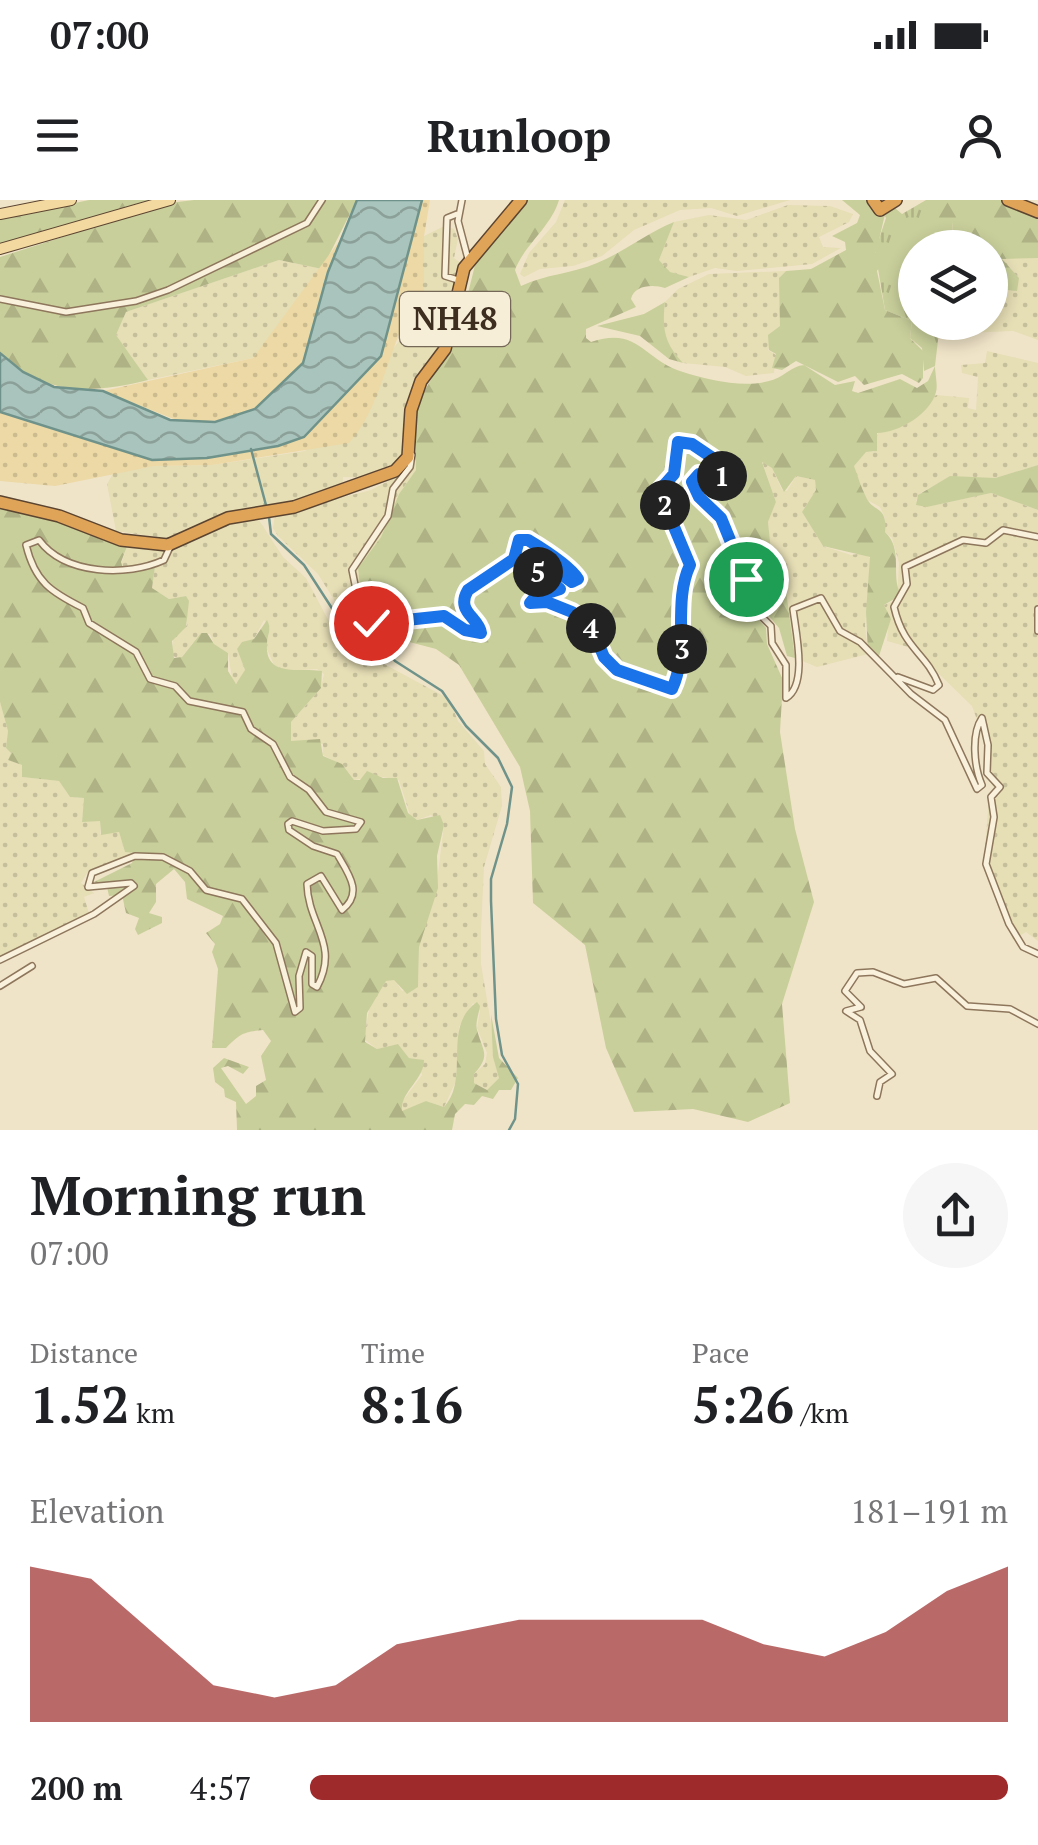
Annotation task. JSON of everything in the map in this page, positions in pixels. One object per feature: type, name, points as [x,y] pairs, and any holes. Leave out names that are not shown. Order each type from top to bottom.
[{"type":"highway","name":"NH48","points":[[408,448],[414,400],[424,376],[445,350],[468,260],[520,200]]},
{"type":"highway","points":[[873,200],[880,210],[896,200]]},
{"type":"highway","points":[[1008,200],[1038,212]]},
{"type":"highway","points":[[0,502],[60,516],[121,540],[168,545],[228,518],[284,509],[386,476],[401,466],[408,448]]},
{"type":"main road","points":[[0,214],[71,200]]},
{"type":"main road","points":[[0,249],[170,200]]},
{"type":"street","points":[[0,299],[66,312],[136,301],[168,290],[307,223],[322,200]]},
{"type":"street","points":[[462,200],[457,214],[468,260]]},
{"type":"street","points":[[457,214],[448,215],[446,224],[444,273],[460,281]]},
{"type":"street","points":[[408,448],[411,464],[394,489],[388,516],[352,570],[360,590],[358,613],[364,621],[374,622],[370,606],[376,602],[397,621],[444,616],[465,630],[481,633],[464,608],[463,598],[468,590],[514,559],[519,540],[528,540],[547,556],[562,562],[578,579],[572,582],[552,571],[534,573],[533,581],[552,582],[560,589],[535,597],[530,603],[547,602],[572,612],[592,628],[604,657],[617,670],[672,689],[682,652],[684,579],[690,565],[659,491],[674,474],[674,450],[682,441],[732,471],[729,477],[699,474],[692,482],[699,497],[721,518],[728,545],[739,558],[744,576],[756,588],[757,612],[771,626],[772,643],[786,664],[786,698],[792,693],[800,667],[793,608],[818,598],[826,602],[840,631],[854,638],[916,699],[945,720],[977,788],[982,784],[975,764],[977,725],[982,718],[988,745],[987,773],[1000,787],[991,800],[994,817],[985,858],[1009,924],[1023,946],[1038,954]]},
{"type":"street","points":[[897,677],[933,690],[939,685],[930,666],[898,628],[894,607],[907,584],[906,566],[964,540],[987,543],[1003,530],[1038,537]]},
{"type":"street","points":[[0,960],[115,902],[132,889],[133,883],[88,887],[87,878],[135,856],[151,856],[186,868],[206,890],[242,900],[276,943],[296,1012],[300,1008],[299,976],[304,954],[312,953],[310,973],[316,987],[328,953],[310,907],[307,884],[321,876],[342,910],[353,892],[352,877],[337,854],[313,846],[288,827],[292,821],[323,831],[356,828],[360,822],[326,812],[309,790],[290,777],[272,744],[251,729],[242,712],[189,701],[175,686],[150,679],[136,652],[89,624],[83,608],[47,591],[37,578],[26,545],[39,540],[47,552],[86,569],[127,570],[164,560],[170,555],[168,545]]},
{"type":"street","points":[[1038,609],[1038,630]]},
{"type":"street","points":[[0,986],[32,966]]},
{"type":"street","points":[[877,1096],[880,1082],[892,1074],[870,1051],[860,1020],[846,1011],[846,1007],[861,1007],[845,991],[857,974],[873,972],[904,984],[936,978],[967,1006],[1010,1009],[1038,1024]]},
{"type":"shaded area","points":[[565,200],[790,200],[737,216],[711,208],[680,210],[634,230],[602,256],[573,266],[540,269],[524,277],[520,274],[529,253],[556,222]]},
{"type":"shaded area","points":[[788,205],[830,206],[853,214],[849,222],[819,237],[823,247],[841,248],[812,264],[737,271],[715,268],[689,277],[669,272],[659,260],[674,222],[709,215],[746,220]]},
{"type":"shaded area","points":[[444,226],[454,229],[458,239],[454,258],[461,263],[439,353],[428,367],[404,453],[394,465],[373,478],[343,477],[342,489],[216,520],[172,539],[116,531],[107,484],[114,472],[154,466],[212,465],[305,451],[401,339],[411,307],[424,296],[424,236]]},
{"type":"shaded area","points":[[1008,255],[1038,258],[1038,340],[1008,331],[1008,291],[1019,278],[1008,268]]},
{"type":"shaded area","points":[[279,260],[322,269],[253,358],[148,380],[116,335],[126,312]]},
{"type":"shaded area","points":[[786,271],[780,277],[780,326],[768,350],[776,355],[774,373],[746,376],[725,367],[683,363],[669,348],[662,330],[665,302],[678,289],[709,274]]},
{"type":"shaded area","points":[[987,351],[1038,363],[1038,465],[995,478],[948,478],[920,493],[916,501],[927,507],[991,493],[1038,510],[1038,941],[1026,932],[1013,940],[984,867],[989,795],[994,788],[984,773],[984,739],[972,706],[912,648],[887,641],[889,616],[884,605],[897,600],[899,563],[892,538],[885,532],[880,507],[867,500],[853,466],[866,452],[874,452],[878,432],[906,424],[936,395],[969,398],[968,408],[976,410],[978,377],[962,373],[961,365],[985,363]]},
{"type":"shaded area","points":[[416,450],[416,470],[399,494],[381,537],[358,568],[363,616],[339,608],[318,574],[278,536],[273,528],[275,515],[371,490],[396,477]]},
{"type":"shaded area","points":[[762,461],[772,468],[782,490],[787,491],[796,476],[815,480],[816,490],[802,512],[823,546],[851,555],[864,553],[872,560],[865,625],[868,654],[817,667],[795,658],[784,583],[766,562],[771,550],[768,522],[776,502]]},
{"type":"shaded area","points":[[257,517],[283,557],[306,578],[333,629],[349,645],[449,699],[458,721],[484,751],[485,764],[501,787],[502,806],[484,867],[481,931],[481,964],[500,1077],[487,1090],[474,1083],[474,1074],[485,1064],[487,1053],[477,1028],[480,1011],[473,1003],[459,1027],[456,1081],[444,1107],[426,1101],[410,1111],[401,1111],[401,1103],[422,1075],[418,1059],[409,1058],[398,1044],[377,1049],[364,1039],[370,1004],[386,981],[394,979],[402,991],[418,987],[419,947],[425,915],[435,897],[444,825],[431,815],[417,820],[410,815],[399,780],[377,776],[354,780],[344,766],[323,755],[323,744],[291,741],[291,722],[321,688],[324,674],[317,669],[285,671],[274,665],[266,647],[270,628],[264,620],[254,639],[237,649],[245,670],[241,681],[233,684],[228,653],[214,644],[210,634],[201,633],[180,659],[173,656],[173,639],[187,625],[186,596],[169,599],[152,588],[155,567],[127,573],[120,567],[128,544],[178,548],[230,520]]},
{"type":"shaded area","points":[[0,702],[8,731],[8,760],[22,765],[22,777],[59,781],[70,797],[84,798],[82,821],[100,821],[100,834],[119,832],[125,852],[135,852],[87,873],[81,883],[94,893],[84,897],[89,913],[0,958]]},
{"type":"green space","points":[[89,200],[169,200],[0,245],[0,219]]},
{"type":"green space","points":[[357,200],[322,269],[279,260],[126,312],[116,335],[148,380],[107,388],[69,388],[33,377],[0,353],[0,257],[169,203]]},
{"type":"green space","points":[[528,200],[559,200],[515,270],[521,286],[597,263],[674,222],[659,260],[670,272],[689,277],[665,288],[640,288],[631,299],[636,307],[586,329],[586,338],[591,342],[607,338],[631,341],[670,367],[726,382],[769,381],[804,365],[835,385],[855,381],[852,391],[858,393],[900,379],[917,388],[928,381],[935,366],[937,389],[928,407],[904,426],[877,433],[877,451],[866,452],[854,466],[866,497],[884,517],[885,532],[896,555],[901,595],[884,605],[891,619],[879,656],[868,654],[870,557],[823,546],[802,512],[816,490],[815,480],[796,476],[784,492],[772,468],[762,462],[776,502],[768,522],[771,550],[766,563],[784,576],[795,658],[787,656],[779,628],[762,608],[761,587],[749,571],[747,556],[733,542],[726,515],[699,491],[696,483],[701,477],[733,479],[737,470],[697,445],[689,434],[671,447],[671,473],[658,485],[656,495],[685,570],[671,680],[666,685],[609,659],[598,635],[572,609],[534,603],[540,597],[563,593],[564,588],[553,580],[533,577],[556,574],[575,583],[579,578],[570,563],[525,535],[517,538],[511,556],[462,588],[459,605],[474,629],[444,613],[404,616],[376,598],[370,600],[369,619],[363,616],[358,568],[381,537],[399,494],[416,470],[416,414],[422,395],[458,334],[475,265]]},
{"type":"green space","points":[[842,200],[868,200],[873,211],[885,214],[879,240],[883,244],[875,252],[883,261],[877,271],[885,310],[898,315],[898,340],[912,340],[923,351],[923,378],[919,383],[902,374],[864,385],[855,376],[838,382],[796,361],[782,370],[772,368],[776,354],[769,350],[768,335],[780,326],[779,278],[786,271],[811,269],[846,250],[845,242],[832,236],[857,223],[860,215]]},
{"type":"green space","points":[[926,200],[935,200],[953,222],[952,230],[898,230],[898,315],[885,310],[875,251],[886,218],[883,213],[895,208],[902,214]]},
{"type":"green space","points":[[935,200],[1004,200],[1038,216],[1038,258],[1008,259],[1008,230],[952,230],[953,222],[931,217]]},
{"type":"green space","points":[[1008,266],[1019,278],[1017,291],[1008,290]]},
{"type":"green space","points":[[665,302],[666,335],[683,363],[669,359],[640,336],[597,326],[644,314]]},
{"type":"green space","points":[[912,340],[938,340],[935,366],[924,371],[922,348]]},
{"type":"green space","points":[[683,445],[725,473],[691,474],[688,483],[721,530],[742,580],[751,587],[756,617],[766,628],[767,644],[783,680],[780,732],[795,829],[814,902],[782,1004],[790,1103],[748,1122],[693,1109],[634,1112],[606,1048],[585,945],[533,903],[530,811],[520,767],[459,665],[436,649],[398,639],[384,627],[374,609],[376,606],[395,623],[448,622],[478,639],[486,634],[468,607],[467,597],[511,565],[526,542],[558,562],[570,577],[556,569],[530,570],[529,584],[548,583],[556,590],[531,597],[527,603],[533,610],[565,616],[575,622],[603,662],[621,677],[674,694],[688,652],[685,617],[691,559],[662,488],[676,475]]},
{"type":"green space","points":[[1038,465],[1038,510],[991,493],[927,507],[916,505],[918,495],[950,476],[995,478]]},
{"type":"green space","points":[[0,506],[29,510],[128,544],[121,562],[124,572],[155,567],[152,588],[169,599],[186,596],[189,601],[186,627],[172,641],[174,658],[182,657],[201,633],[207,633],[214,644],[228,653],[228,671],[236,684],[245,670],[237,649],[242,642],[254,639],[267,620],[271,662],[286,669],[322,671],[321,688],[291,722],[291,741],[320,739],[323,756],[342,764],[354,780],[360,780],[367,771],[383,778],[397,778],[408,813],[417,820],[440,815],[444,825],[437,856],[438,888],[419,947],[418,987],[407,994],[394,980],[386,981],[367,1013],[365,1042],[377,1049],[398,1044],[409,1058],[424,1060],[402,1111],[426,1101],[444,1107],[455,1082],[460,1025],[477,1002],[477,1027],[484,1058],[474,1074],[474,1083],[487,1090],[499,1078],[493,1057],[491,1014],[499,1058],[518,1078],[511,1090],[499,1090],[493,1099],[482,1096],[474,1105],[465,1104],[455,1114],[452,1130],[237,1130],[236,1102],[225,1097],[224,1089],[215,1082],[213,1068],[224,1058],[249,1067],[243,1074],[228,1066],[221,1068],[246,1104],[256,1096],[256,1086],[266,1080],[261,1056],[271,1041],[263,1030],[242,1034],[226,1048],[212,1048],[218,969],[212,952],[215,944],[206,933],[220,924],[223,916],[187,899],[185,882],[174,869],[156,884],[156,902],[149,913],[162,917],[162,923],[138,935],[135,929],[139,918],[126,913],[122,895],[109,896],[107,887],[94,882],[132,863],[136,853],[125,852],[119,832],[101,835],[100,821],[82,822],[84,798],[70,797],[59,781],[22,777],[22,765],[8,760],[8,731],[0,702]]},
{"type":"sand","points":[[422,200],[430,200],[424,236],[424,296],[403,325],[372,407],[349,443],[212,465],[154,466],[55,486],[0,481],[0,412],[152,460],[207,458],[278,446],[304,436],[357,379],[392,318]]},
{"type":"sand","points":[[340,240],[303,363],[255,409],[231,419],[184,423],[103,391],[253,358]]},
{"type":"water","points":[[357,200],[422,200],[381,356],[304,437],[278,446],[207,458],[152,460],[0,412],[0,353],[23,372],[54,387],[103,391],[170,420],[215,422],[255,409],[303,363],[328,272]]},
{"type":"waterway","points":[[251,449],[267,509]]},
{"type":"waterway","points":[[269,517],[271,534],[304,565],[346,630],[360,641],[387,651],[395,661],[442,691],[466,726],[498,758],[512,787],[507,824],[491,879],[496,1019],[502,1055],[518,1084],[515,1119],[509,1130]]},
{"type":"route","points":[[371,623],[374,622],[370,606],[376,602],[397,621],[419,622],[444,616],[458,627],[481,633],[483,630],[464,608],[463,598],[468,590],[514,559],[519,540],[528,540],[542,553],[562,562],[578,579],[572,582],[552,571],[534,573],[533,581],[552,582],[560,592],[542,594],[530,603],[547,602],[572,612],[592,628],[604,657],[617,670],[672,689],[682,652],[684,579],[690,565],[659,491],[674,474],[674,450],[682,441],[698,447],[732,471],[729,477],[699,474],[692,482],[694,491],[721,518],[726,541],[739,558],[746,579]]}]
